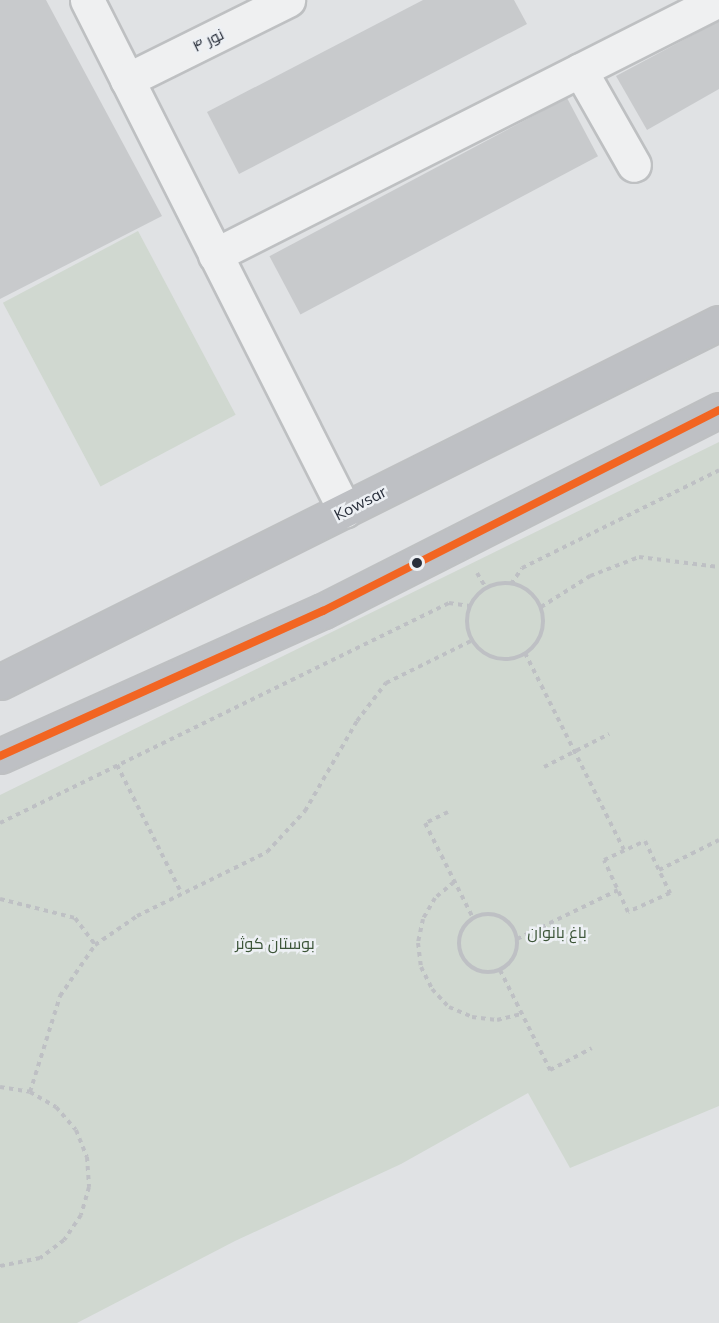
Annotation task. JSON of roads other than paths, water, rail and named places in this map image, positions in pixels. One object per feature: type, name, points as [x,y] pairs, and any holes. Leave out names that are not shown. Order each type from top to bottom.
[{"type":"street","points":[[87,0],[345,511]]},
{"type":"street","name":"نور ۴","points":[[127,80],[288,0]]},
{"type":"street","points":[[216,255],[719,0]]},
{"type":"street","points":[[580,70],[634,165]]},
{"type":"street","name":"Kowsar","points":[[0,682],[719,323]]},
{"type":"street","points":[[0,756],[323,611],[719,410]]},
{"type":"park label","name":"باغ بانوان","points":[[557,932]]},
{"type":"park label","name":"بوستان کوثر","points":[[275,943]]}]
